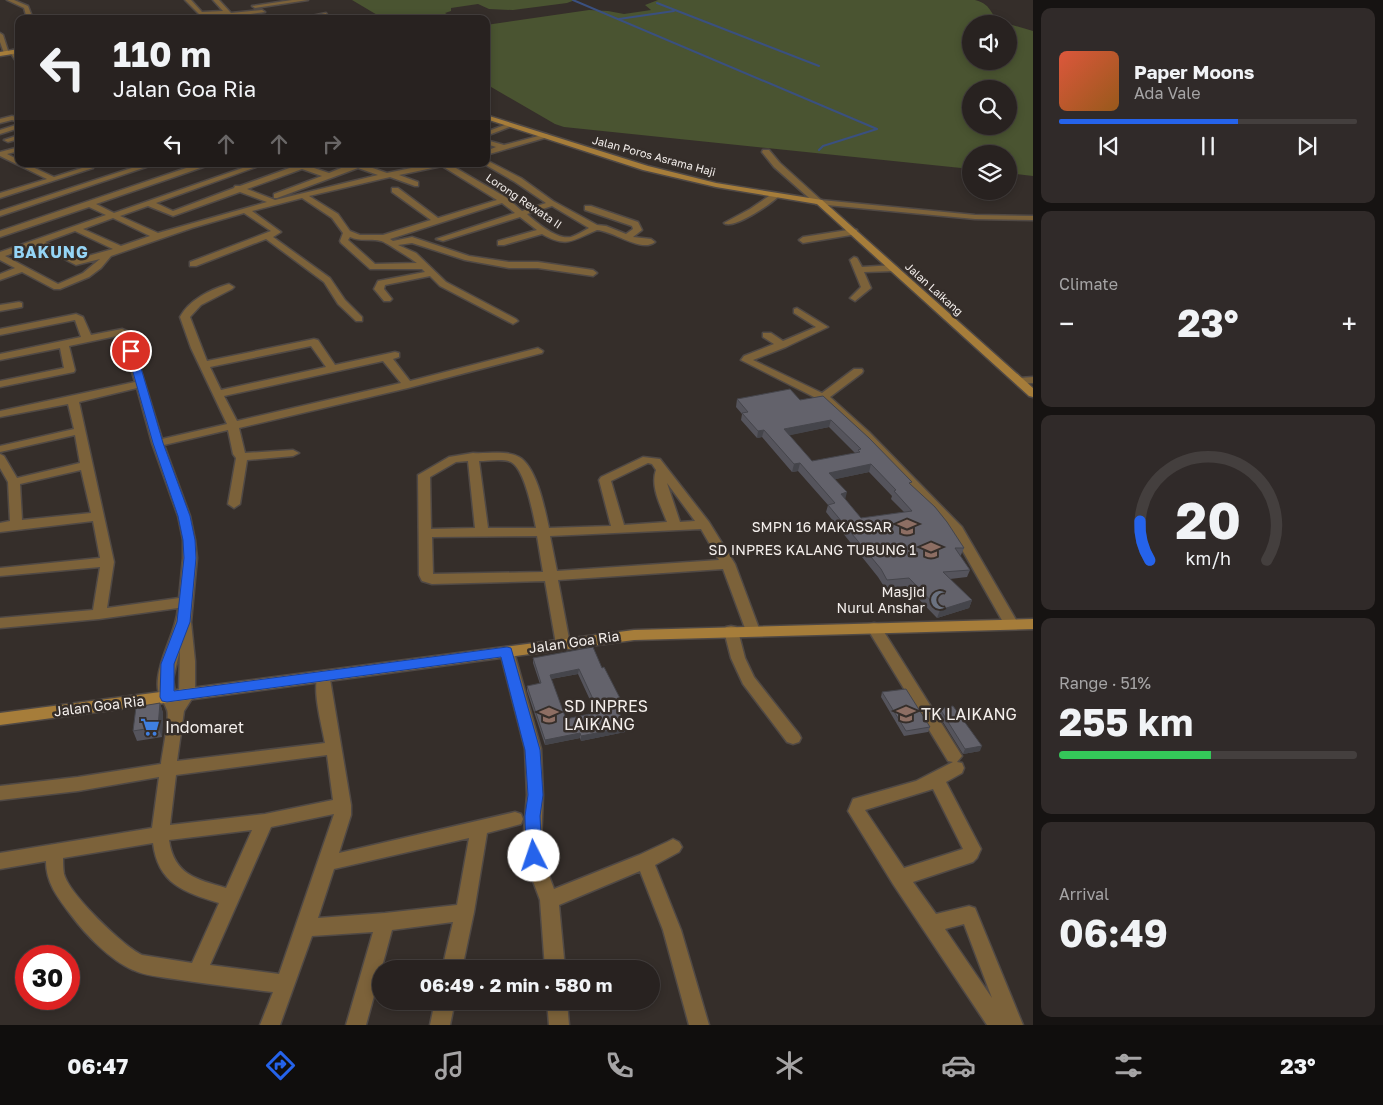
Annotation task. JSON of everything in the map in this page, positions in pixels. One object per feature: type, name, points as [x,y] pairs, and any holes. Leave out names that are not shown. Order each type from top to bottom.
[{"type":"main road","points":[[0,54],[13,52]]},
{"type":"main road","name":"Jalan Poros Asrama Haji","points":[[490,118],[646,168],[716,185],[819,202]]},
{"type":"main road","name":"Jalan Laikang","points":[[819,202],[1033,394]]},
{"type":"main road","name":"Jalan Goa Ria","points":[[187,694],[634,635],[1033,624]]},
{"type":"main road","name":"Jalan Goa Ria","points":[[0,719],[171,703]]},
{"type":"street","points":[[10,0],[26,7],[29,15]]},
{"type":"street","points":[[188,0],[201,14],[262,12]]},
{"type":"street","points":[[216,0],[228,14]]},
{"type":"street","points":[[216,0],[225,0]]},
{"type":"street","points":[[249,0],[262,12]]},
{"type":"street","points":[[256,6],[305,0]]},
{"type":"street","points":[[223,15],[228,14]]},
{"type":"street","points":[[0,35],[13,52]]},
{"type":"street","points":[[0,121],[15,119]]},
{"type":"street","points":[[490,132],[510,124]]},
{"type":"street","points":[[0,132],[15,127]]},
{"type":"street","points":[[490,152],[546,136]]},
{"type":"street","points":[[8,140],[15,138]]},
{"type":"street","points":[[490,143],[504,148]]},
{"type":"street","points":[[0,154],[15,149]]},
{"type":"street","points":[[766,152],[819,202],[975,218],[1033,218]]},
{"type":"street","points":[[0,154],[15,161]]},
{"type":"street","points":[[490,164],[518,180],[552,204],[595,228],[605,229],[634,241],[650,242]]},
{"type":"street","points":[[28,167],[53,179]]},
{"type":"street","points":[[79,167],[100,180],[129,190]]},
{"type":"street","points":[[0,196],[11,189],[53,179],[79,167],[89,168],[109,177],[129,190]]},
{"type":"street","points":[[0,216],[137,167]]},
{"type":"street","points":[[0,234],[197,167]]},
{"type":"street","points":[[0,256],[251,167]]},
{"type":"street","points":[[173,214],[294,167]]},
{"type":"street","points":[[304,167],[329,176]]},
{"type":"street","points":[[267,200],[349,167]]},
{"type":"street","points":[[365,167],[414,184]]},
{"type":"street","points":[[38,242],[76,262],[108,254],[198,224],[425,167]]},
{"type":"street","name":"Lorong Rewata II","points":[[449,167],[504,200],[554,236],[570,240],[595,228]]},
{"type":"street","points":[[189,170],[276,203]]},
{"type":"street","points":[[395,190],[437,221]]},
{"type":"street","points":[[304,196],[335,216],[347,233],[360,238],[384,238],[504,200]]},
{"type":"street","points":[[728,223],[753,211],[775,196]]},
{"type":"street","points":[[149,203],[198,224]]},
{"type":"street","points":[[89,204],[159,237]]},
{"type":"street","points":[[440,239],[552,204]]},
{"type":"street","points":[[588,208],[635,224],[638,230],[626,238]]},
{"type":"street","points":[[193,264],[277,232],[248,211]]},
{"type":"street","points":[[0,216],[20,227]]},
{"type":"street","points":[[77,229],[120,250]]},
{"type":"street","points":[[501,243],[545,230]]},
{"type":"street","points":[[803,240],[854,232]]},
{"type":"street","points":[[347,233],[344,242],[369,265],[379,268],[428,270]]},
{"type":"street","points":[[268,237],[327,280],[341,302],[359,319]]},
{"type":"street","points":[[384,238],[413,255],[443,284],[513,321]]},
{"type":"street","points":[[392,244],[412,240],[468,258],[510,265],[538,265],[594,273]]},
{"type":"street","points":[[0,256],[57,287],[88,275],[103,263],[108,254]]},
{"type":"street","points":[[854,260],[866,288],[855,298]]},
{"type":"street","points":[[859,270],[894,268]]},
{"type":"street","points":[[0,277],[21,269]]},
{"type":"street","points":[[387,299],[379,290],[381,283],[428,270]]},
{"type":"street","points":[[229,287],[193,306],[185,315],[204,365],[233,425],[239,454],[242,457],[234,504]]},
{"type":"street","points":[[0,308],[19,305]]},
{"type":"street","points":[[797,311],[823,327],[746,360],[824,397],[866,434],[953,525],[967,545],[1012,624]]},
{"type":"street","points":[[1,329],[76,317],[80,319],[87,339]]},
{"type":"street","points":[[0,357],[125,333],[158,443],[184,516],[189,540],[190,558],[184,602],[188,661],[187,694],[171,703]]},
{"type":"street","points":[[767,335],[782,345]]},
{"type":"street","points":[[204,365],[314,342],[333,369]]},
{"type":"street","points":[[64,344],[73,382]]},
{"type":"street","points":[[158,443],[408,385],[538,351]]},
{"type":"street","points":[[217,394],[390,356],[408,385]]},
{"type":"street","points":[[0,384],[70,370]]},
{"type":"street","points":[[824,397],[858,371]]},
{"type":"street","points":[[1019,381],[1033,380]]},
{"type":"street","points":[[0,414],[141,384]]},
{"type":"street","points":[[73,400],[107,562],[99,614]]},
{"type":"street","points":[[0,449],[80,431]]},
{"type":"street","points":[[242,457],[293,453]]},
{"type":"street","points":[[473,457],[482,533]]},
{"type":"street","points":[[563,644],[550,576],[543,532],[536,499],[517,462],[511,458],[473,457],[453,459],[424,475],[427,578],[550,576],[728,564]]},
{"type":"street","points":[[0,458],[14,482],[16,525]]},
{"type":"street","points":[[619,530],[605,480],[647,460],[656,461],[705,525],[728,564],[753,631]]},
{"type":"street","points":[[14,482],[86,465]]},
{"type":"street","points":[[662,470],[659,478],[661,488],[675,525]]},
{"type":"street","points":[[0,528],[98,516]]},
{"type":"street","points":[[425,533],[619,530],[675,525],[705,525]]},
{"type":"street","points":[[0,572],[107,562]]},
{"type":"street","points":[[0,624],[99,614],[184,602]]},
{"type":"street","points":[[184,622],[167,664],[171,703],[168,769],[160,834],[161,851],[167,866],[177,878],[190,885],[231,898]]},
{"type":"street","points":[[874,628],[955,762],[937,780],[895,796],[859,804],[856,811],[999,1025]]},
{"type":"street","points":[[731,631],[738,658],[748,680],[793,738]]},
{"type":"street","points":[[507,652],[533,750],[535,795],[532,843],[536,865],[549,900],[554,960]]},
{"type":"street","points":[[270,1025],[340,828],[343,805],[325,701],[324,676]]},
{"type":"street","points":[[0,793],[78,784],[168,769],[333,748]]},
{"type":"street","points":[[899,878],[967,857],[972,853],[972,849],[937,780]]},
{"type":"street","points":[[0,861],[160,834],[265,821],[343,805]]},
{"type":"street","points":[[327,863],[411,845],[515,819]]},
{"type":"street","points":[[197,973],[265,821]]},
{"type":"street","points":[[454,960],[479,827]]},
{"type":"street","points":[[549,900],[645,861],[673,847]]},
{"type":"street","points":[[54,852],[55,874],[61,886],[80,912],[120,951],[140,964],[286,984]]},
{"type":"street","points":[[645,861],[672,930],[699,1025]]},
{"type":"street","points":[[306,928],[385,922],[464,912]]},
{"type":"street","points":[[931,924],[969,914],[1013,1025]]},
{"type":"street","points":[[356,1025],[385,922]]},
{"type":"street","points":[[440,1025],[443,1010]]},
{"type":"street","points":[[558,1010],[559,1025]]},
{"type":"green space","points":[[352,0],[575,0],[567,3],[513,10],[489,9],[478,4],[451,8],[451,11],[445,13],[448,15],[377,15]]},
{"type":"green space","points":[[658,0],[975,0],[981,2],[994,15],[962,15],[962,70],[1017,70],[1017,26],[1033,31],[1033,176],[1017,174],[1017,145],[962,145],[962,168],[564,127],[555,124],[490,86],[490,24],[589,10],[624,14],[651,10],[645,5]]},
{"type":"building","points":[[790,389],[800,400],[823,396],[869,438],[912,482],[909,483],[935,507],[947,522],[964,548],[955,548],[970,570],[943,572],[972,600],[940,610],[909,578],[887,580],[881,569],[828,505],[835,503],[800,463],[794,464],[764,430],[758,431],[742,413],[748,412],[737,399]],"holes":[[[831,420],[861,449],[858,450],[860,452],[812,461],[784,429]],[[871,464],[896,490],[894,491],[912,511],[861,518],[841,494],[847,492],[829,473]]]},
{"type":"building","points":[[593,647],[602,668],[604,667],[623,704],[616,706],[626,727],[581,736],[580,733],[545,740],[527,686],[541,683],[533,658]],"holes":[[[579,669],[599,712],[566,719],[550,675]]]},
{"type":"building","name":"TK LAIKANG","points":[[906,689],[930,727],[906,731],[882,692]]},
{"type":"building","points":[[160,703],[158,727],[133,731],[136,707]]},
{"type":"building","points":[[953,706],[982,746],[965,749],[940,709]]},
{"type":"waterway","points":[[573,0],[877,129],[823,146],[819,150]]},
{"type":"waterway","points":[[657,3],[819,66]]},
{"type":"waterway","points":[[619,19],[674,11]]},
{"type":"place","name":"SMPN 16 MAKASSAR","points":[[907,527]]},
{"type":"place","name":"SD INPRES KALANG TUBUNG 1","points":[[931,550]]},
{"type":"place","name":"Masjid Nurul Anshar","points":[[940,600]]},
{"type":"place","name":"TK LAIKANG","points":[[906,714]]},
{"type":"place","name":"SD INPRES LAIKANG","points":[[549,715]]},
{"type":"place","name":"Indomaret","points":[[150,727]]},
{"type":"district","name":"BAKUNG","points":[[51,252]]},
{"type":"route","points":[[131,351],[158,443],[184,516],[189,540],[190,558],[184,602],[184,622],[167,664],[167,697],[507,652],[533,750],[535,795],[532,816],[532,843],[534,856]]}]
